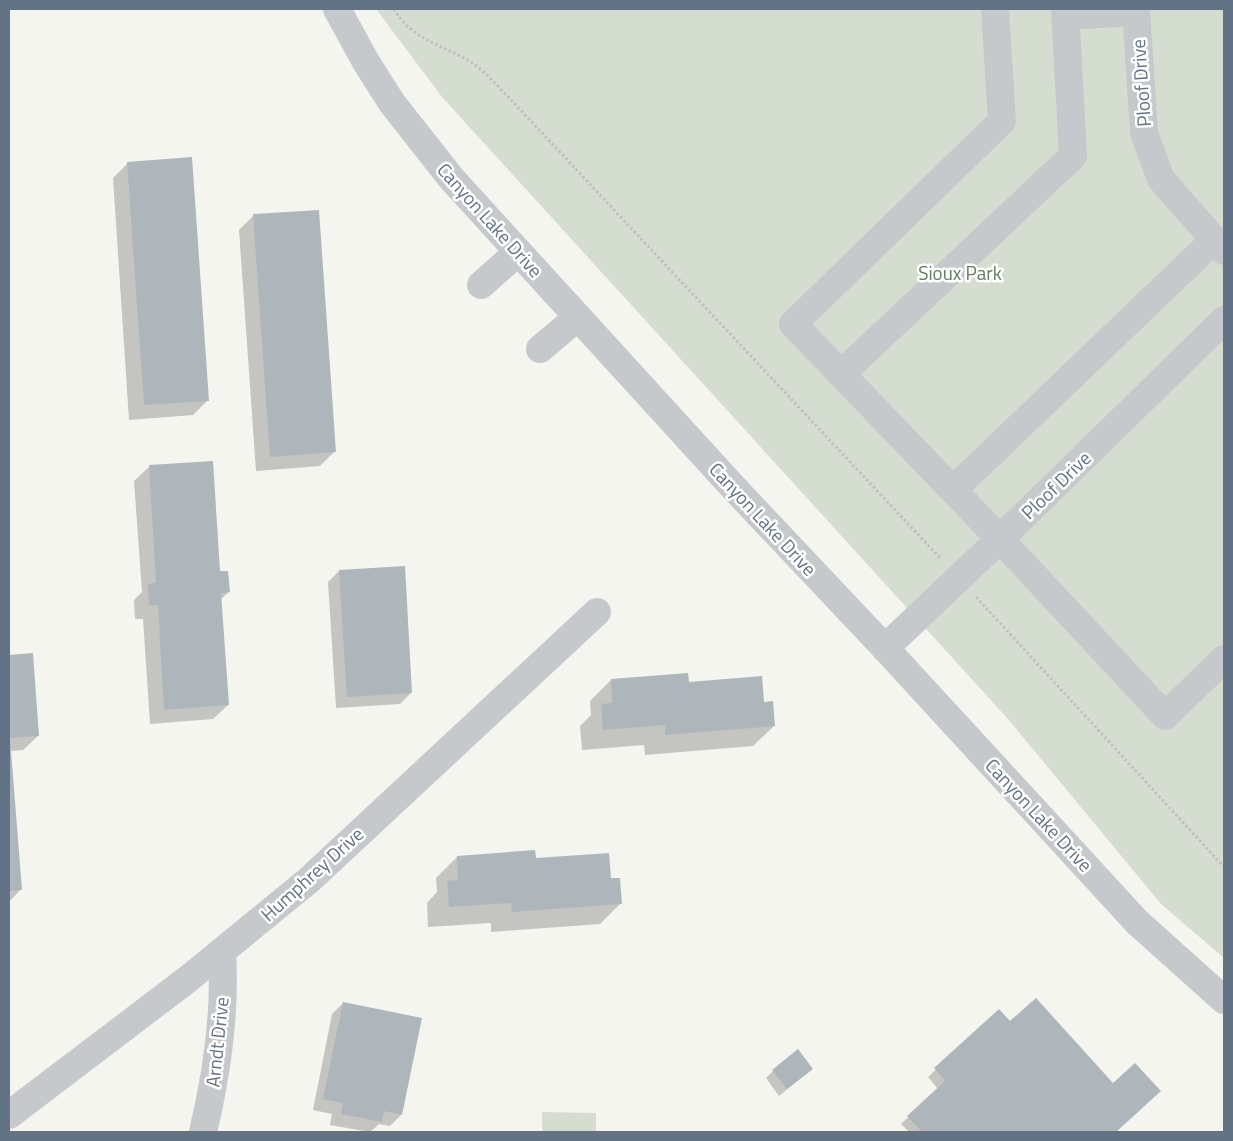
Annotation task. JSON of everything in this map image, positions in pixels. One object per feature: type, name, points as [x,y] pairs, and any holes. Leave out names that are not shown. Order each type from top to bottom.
[{"type":"street","name":"Canyon Lake Drive","points":[[337,9],[392,104],[451,178],[733,487],[885,648],[1137,922],[1224,1000]]},
{"type":"street","points":[[995,9],[1002,121],[793,324],[1000,539],[1165,716],[1224,659]]},
{"type":"street","points":[[842,374],[1073,156],[1066,12],[1136,10]]},
{"type":"street","name":"Ploof Drive","points":[[1136,10],[1144,133],[1148,150],[1161,179],[1219,246]]},
{"type":"street","points":[[953,490],[1219,246]]},
{"type":"street","points":[[481,284],[518,252]]},
{"type":"street","points":[[540,349],[578,317]]},
{"type":"street","name":"Ploof Drive","points":[[885,648],[1000,539],[1224,320]]},
{"type":"street","name":"Humphrey Drive","points":[[9,1115],[222,952],[309,880],[596,612]]},
{"type":"street","name":"Arndt Drive","points":[[204,1132],[219,1050],[223,975],[222,952]]},
{"type":"path","points":[[394,9],[410,30],[424,39],[467,59],[512,101],[959,578],[1224,867]]},
{"type":"green space","name":"Sioux Park","points":[[376,9],[1224,9],[1224,958],[1161,904],[1008,719],[442,97]]},
{"type":"green space","points":[[542,1112],[596,1113],[596,1132],[542,1132]]},
{"type":"building","points":[[192,157],[209,401],[144,405],[127,162]]},
{"type":"building","points":[[319,210],[336,452],[270,457],[253,214]]},
{"type":"building","points":[[213,461],[220,571],[228,571],[230,592],[221,593],[229,705],[164,710],[158,605],[149,605],[148,584],[156,583],[149,465]]},
{"type":"building","points":[[405,566],[412,693],[347,697],[339,570]]},
{"type":"building","points":[[33,653],[39,736],[10,738],[22,890],[9,891],[9,655]]},
{"type":"building","points":[[688,673],[689,682],[762,676],[764,702],[773,701],[775,726],[665,735],[665,725],[603,730],[601,704],[612,703],[611,679]]},
{"type":"building","points":[[535,850],[536,858],[609,853],[611,878],[620,878],[622,904],[512,912],[511,903],[449,907],[447,881],[458,880],[457,856]]},
{"type":"building","points":[[1036,998],[1113,1083],[1135,1063],[1161,1091],[1116,1132],[922,1132],[907,1116],[945,1081],[934,1068],[999,1009],[1010,1021]]},
{"type":"building","points":[[343,1002],[422,1018],[402,1115],[384,1111],[382,1122],[341,1114],[343,1103],[323,1099]]},
{"type":"building","points":[[798,1049],[813,1069],[787,1089],[772,1070]]}]
